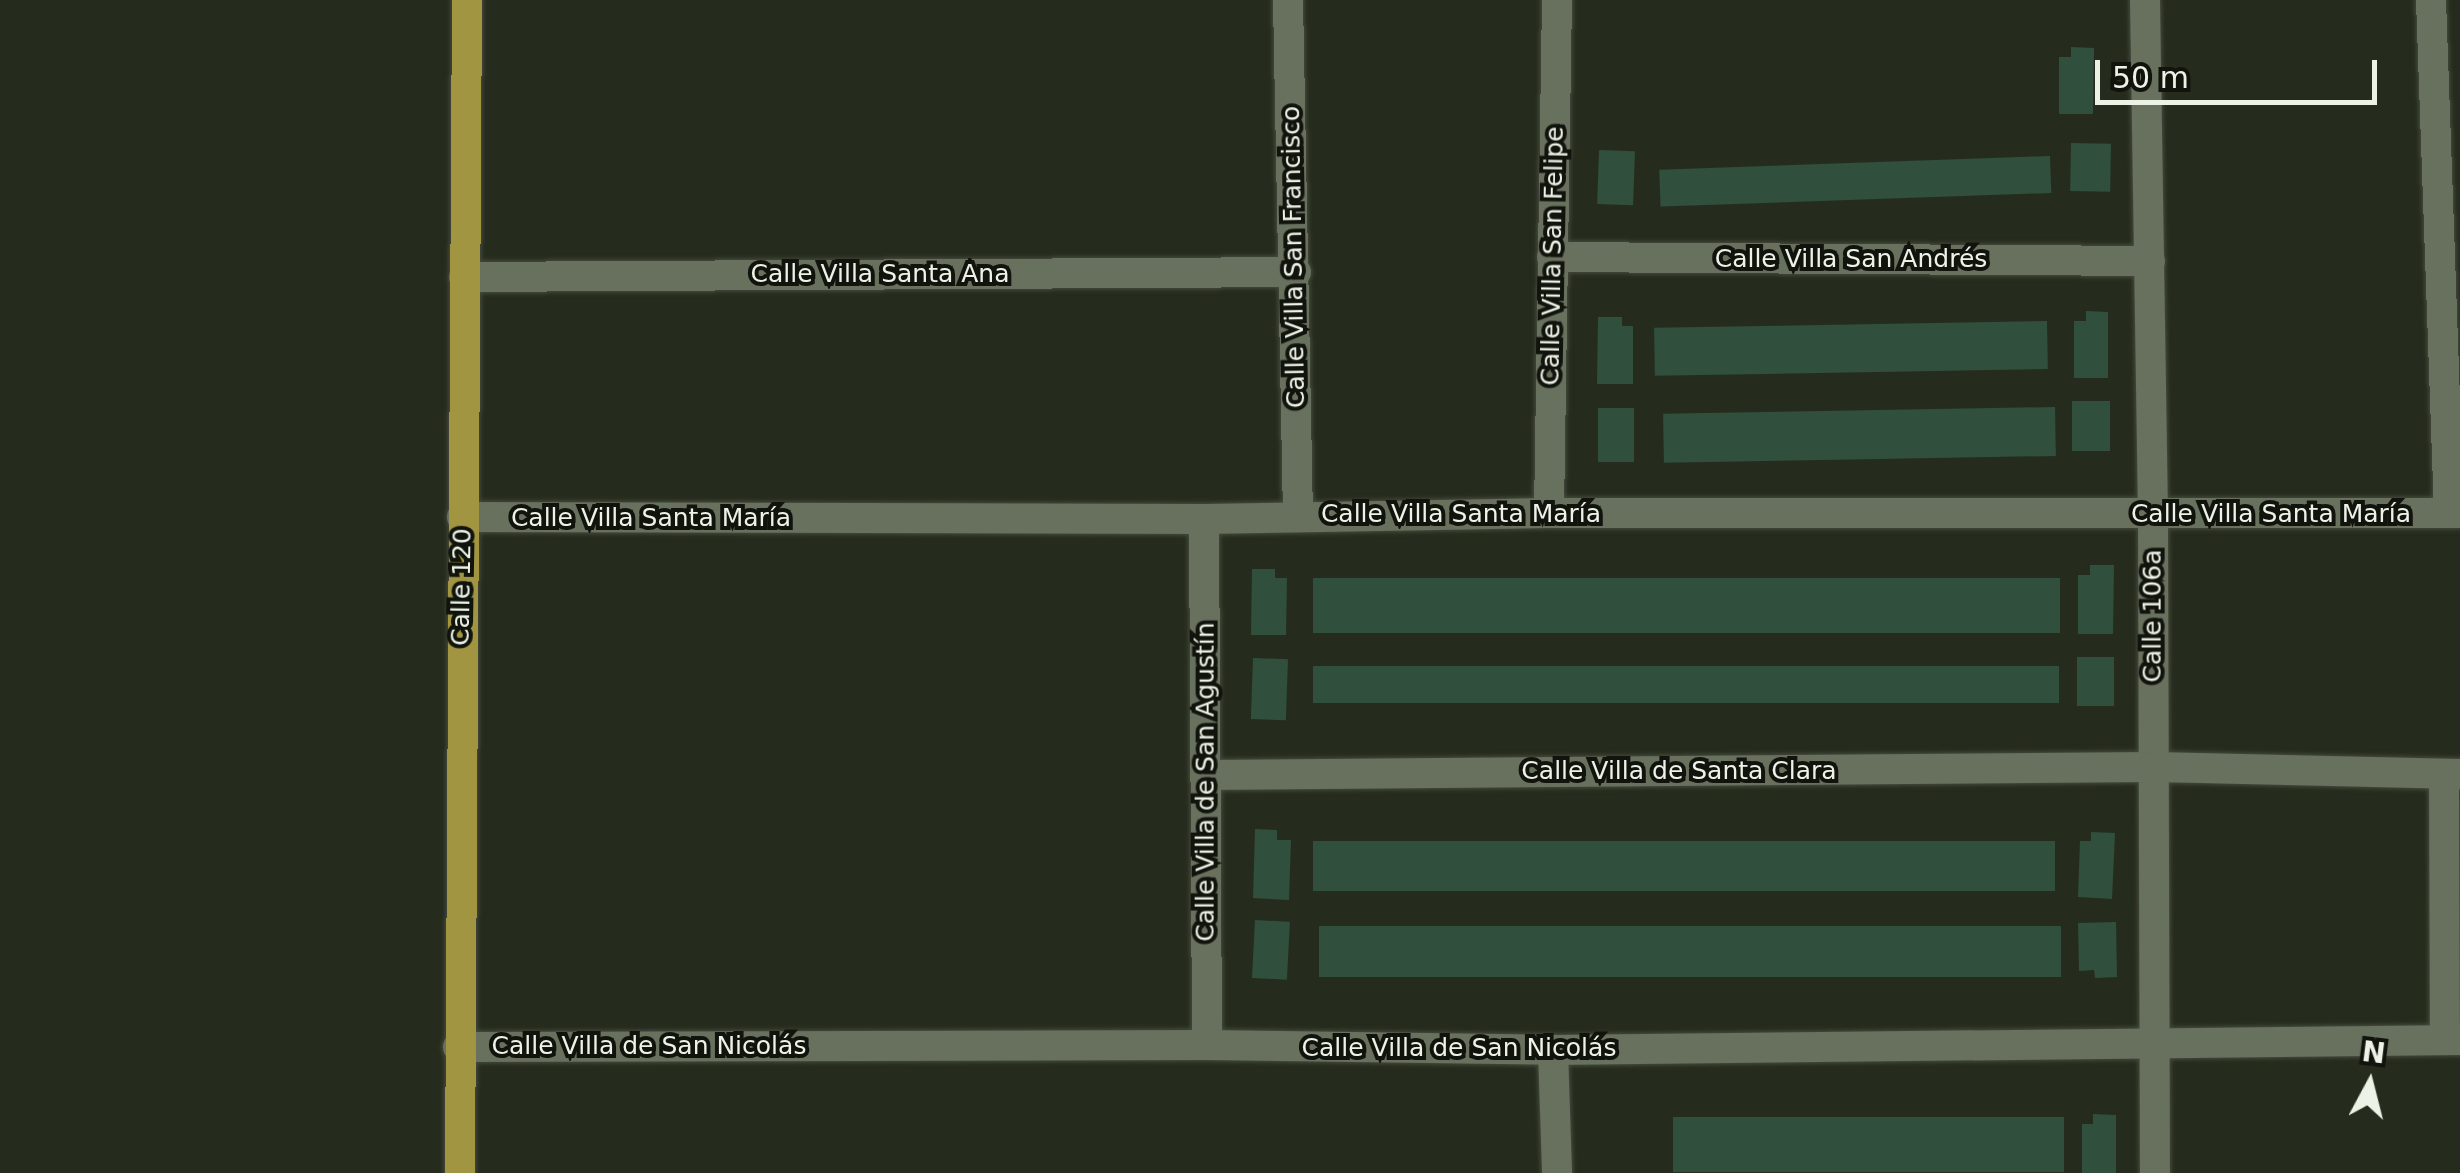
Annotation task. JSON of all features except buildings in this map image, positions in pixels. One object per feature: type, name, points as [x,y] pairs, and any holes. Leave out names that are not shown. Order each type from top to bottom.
[{"type":"main road","name":"Calle 120","points":[[460,1173],[467,0]]},
{"type":"street","name":"Calle Villa San Francisco","points":[[1288,0],[1298,514]]},
{"type":"street","name":"Calle Villa San Felipe","points":[[1549,512],[1557,0]]},
{"type":"street","name":"Calle 106a","points":[[2145,0],[2153,516],[2154,1173]]},
{"type":"street","points":[[2431,0],[2454,513]]},
{"type":"street","name":"Calle Villa San Andrés","points":[[1552,257],[2150,261]]},
{"type":"street","name":"Calle Villa Santa Ana","points":[[464,276],[1296,272]]},
{"type":"street","name":"Calle Villa Santa María","points":[[462,517],[1204,519],[1298,514],[1549,512],[2153,516],[2454,513]]},
{"type":"street","name":"Calle Villa de San Agustín","points":[[1204,519],[1208,1045]]},
{"type":"street","name":"Calle Villa de Santa Clara","points":[[1206,775],[2153,768],[2452,774]]},
{"type":"street","points":[[2452,774],[2452,1040]]},
{"type":"street","name":"Calle Villa de San Nicolás","points":[[458,1047],[1208,1045],[1553,1050],[2452,1040]]},
{"type":"street","points":[[1553,1050],[1557,1173]]}]
